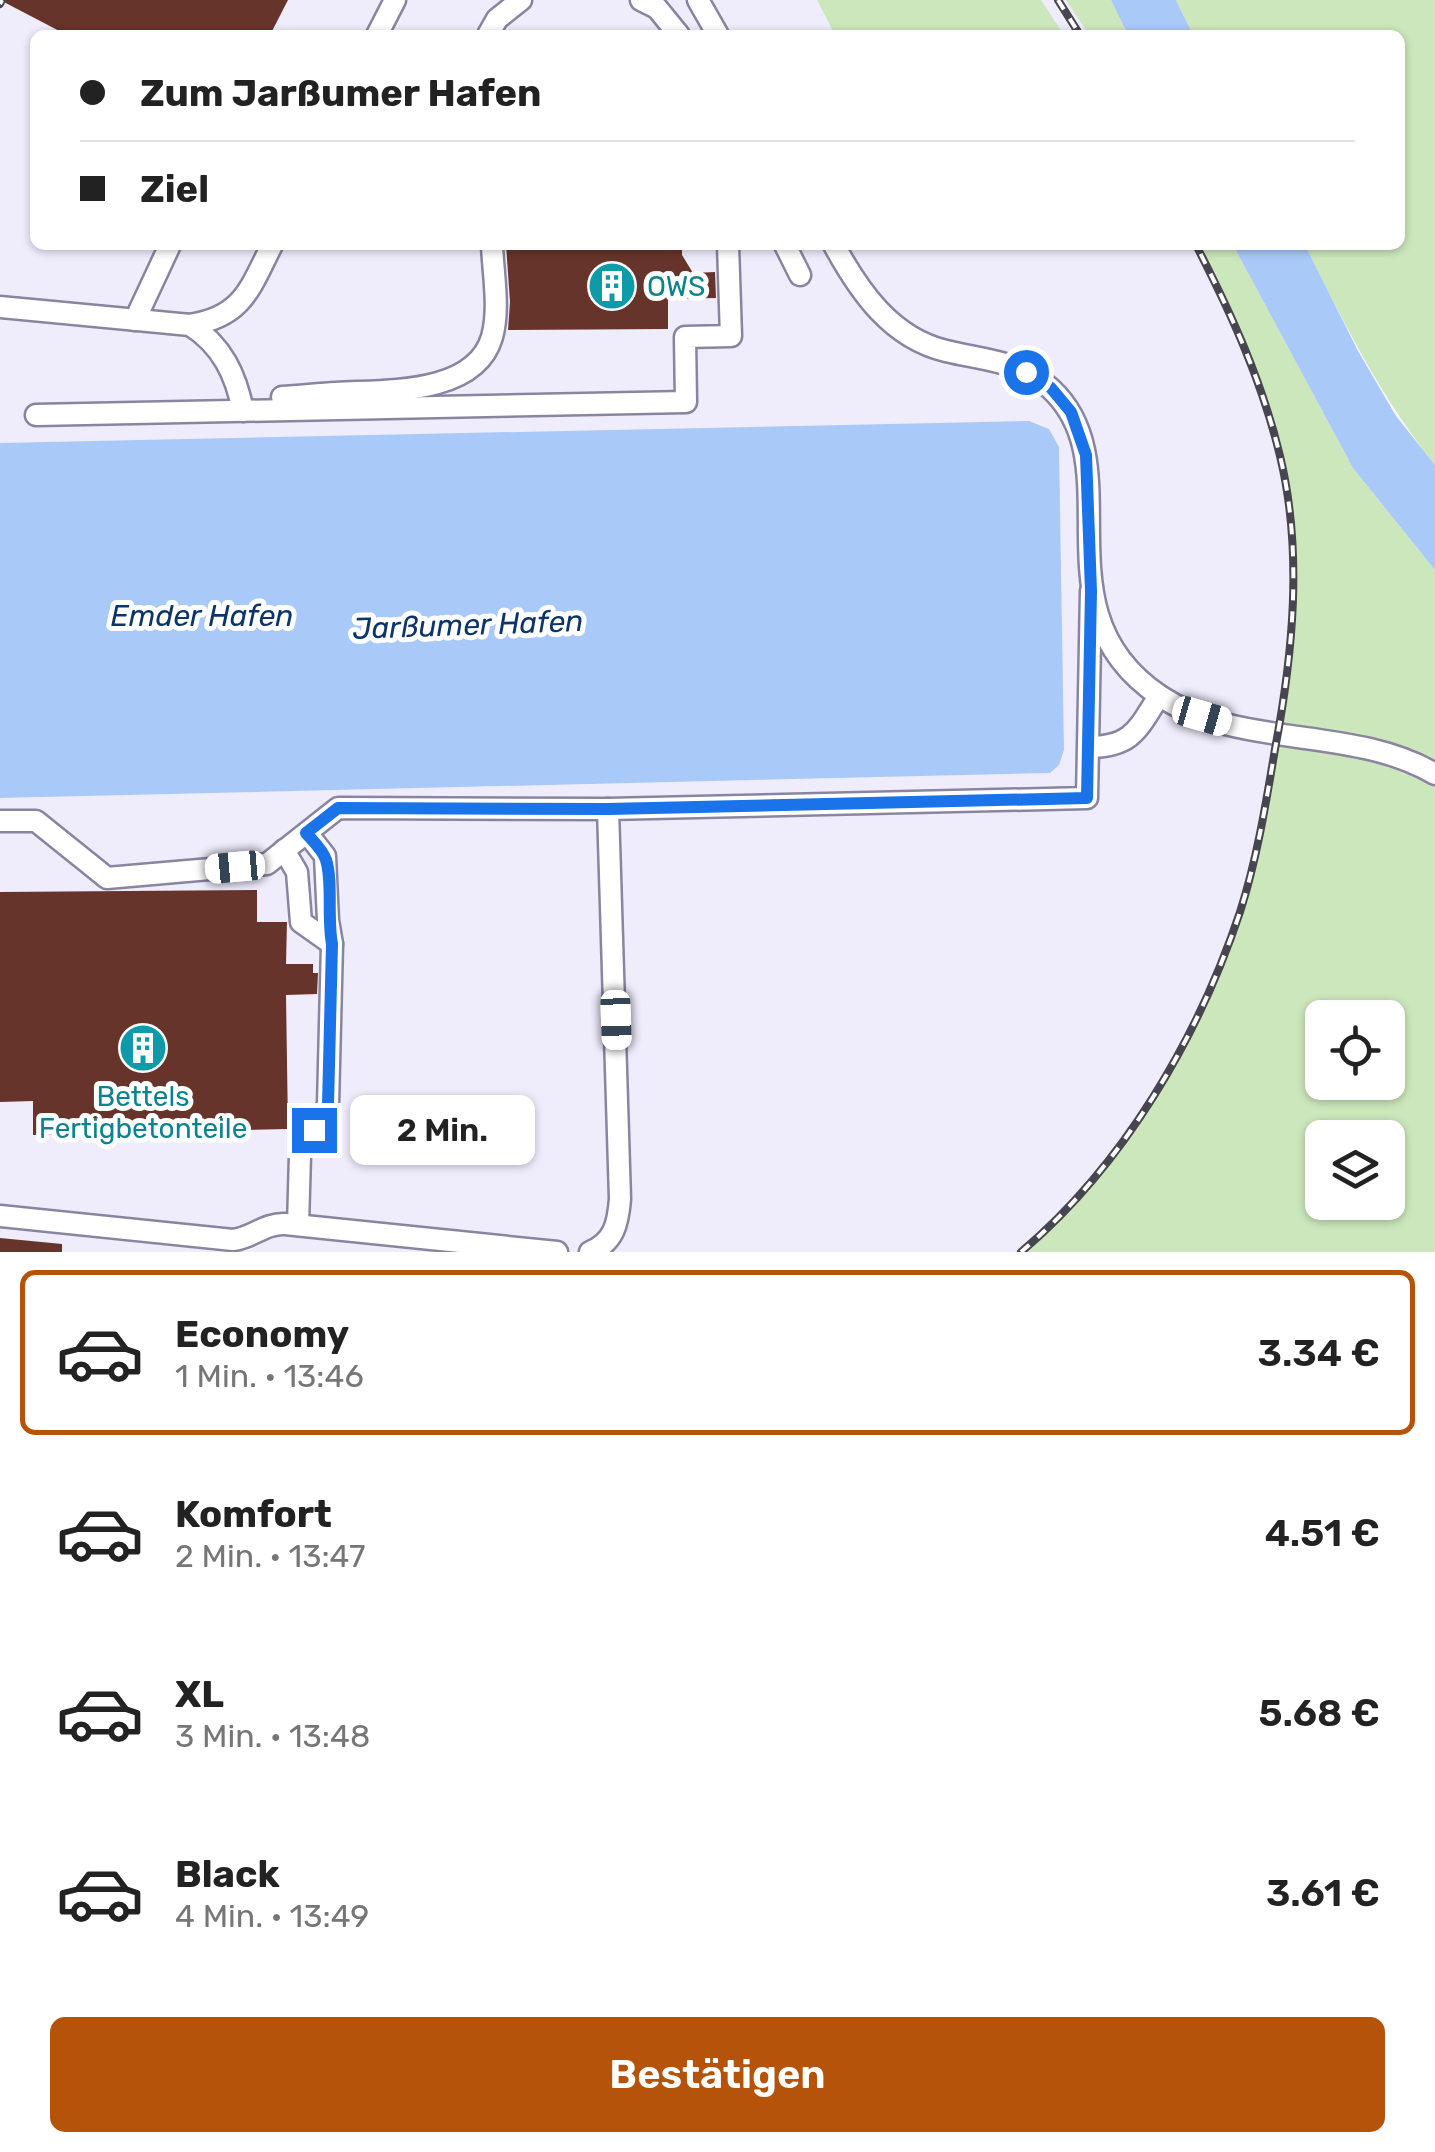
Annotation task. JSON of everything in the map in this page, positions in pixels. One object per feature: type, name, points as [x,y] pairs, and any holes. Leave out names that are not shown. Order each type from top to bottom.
[{"type":"street","points":[[380,30],[395,0]]},
{"type":"street","points":[[491,30],[497,19],[521,0]]},
{"type":"street","points":[[641,0],[657,8],[675,30]]},
{"type":"street","points":[[698,0],[715,30]]},
{"type":"street","points":[[135,320],[168,250]]},
{"type":"street","points":[[0,307],[190,325],[214,321],[246,297],[270,250]]},
{"type":"street","points":[[36,415],[242,404],[414,389],[442,382],[464,372],[484,355],[492,338],[492,250]]},
{"type":"street","points":[[242,404],[686,402],[685,337],[732,336],[728,250]]},
{"type":"street","points":[[788,250],[800,275]]},
{"type":"street","points":[[0,820],[36,821],[107,878],[267,864],[338,808],[608,809],[1087,798],[1091,591],[1086,455],[1079,428],[1062,400],[1040,380],[1006,363],[940,350],[906,332],[862,294],[837,250]]},
{"type":"street","points":[[190,325],[208,336],[224,358],[237,382],[242,404]]},
{"type":"street","points":[[1091,591],[1102,628],[1121,659],[1159,696],[1214,719],[1380,751],[1410,760],[1435,774]]},
{"type":"street","points":[[1089,747],[1108,747],[1127,740],[1159,696]]},
{"type":"street","points":[[590,1252],[611,1238],[619,1219],[620,1199],[608,809]]},
{"type":"street","points":[[298,1225],[300,1156],[328,1105],[332,944],[328,866],[325,856],[306,833]]},
{"type":"street","points":[[284,850],[297,872],[300,922],[332,944]]},
{"type":"street","points":[[0,1216],[233,1240],[274,1224],[298,1225],[557,1252]]},
{"type":"shaded area","points":[[0,0],[1111,0],[1126,30],[30,30],[30,250],[1236,250],[1353,468],[1435,570],[1435,1252],[0,1252],[0,798],[1050,773],[1059,765],[1064,750],[1059,447],[1049,429],[1039,423],[0,443]]},
{"type":"green space","points":[[817,0],[1041,0],[1061,30],[832,30]]},
{"type":"green space","points":[[1066,0],[1111,0],[1126,30],[1086,30]]},
{"type":"green space","points":[[1176,0],[1435,0],[1435,465],[1380,385],[1308,250],[1405,250],[1405,30],[1191,30]]},
{"type":"green space","points":[[1198,250],[1236,250],[1353,468],[1435,570],[1435,1252],[1021,1252],[1093,1180],[1153,1097],[1203,1006],[1240,912],[1281,713],[1293,603],[1287,492],[1264,401]]},
{"type":"water","points":[[1111,0],[1176,0],[1191,30],[1126,30]]},
{"type":"water","points":[[1236,250],[1308,250],[1396,416],[1435,465],[1435,570],[1353,468]]},
{"type":"water","name":"Emder Hafen","points":[[1029,421],[1049,429],[1059,447],[1064,750],[1059,765],[1050,773],[0,798],[0,443]]},
{"type":"building","points":[[0,0],[288,0],[273,30],[57,30]]},
{"type":"building","name":"OWS","points":[[506,250],[682,250],[693,273],[715,272],[716,298],[668,299],[668,329],[508,330]]},
{"type":"building","name":"Bettels Fertigbetonteile","points":[[257,890],[257,922],[287,922],[286,964],[313,964],[313,973],[318,973],[317,994],[286,995],[288,1129],[33,1135],[33,1101],[0,1102],[0,892]]},
{"type":"building","points":[[0,1238],[62,1244],[62,1252],[0,1252]]},
{"type":"railway","points":[[0,4],[2,0]]},
{"type":"railway","points":[[1058,0],[1077,30]]},
{"type":"railway","points":[[1021,1252],[1093,1180],[1153,1097],[1179,1052],[1203,1006],[1240,912],[1268,790],[1291,640],[1293,565],[1287,492],[1273,428],[1255,374],[1198,250]]},
{"type":"place","name":"OWS","points":[[612,286]]},
{"type":"place","name":"Bettels Fertigbetonteile","points":[[143,1048]]},
{"type":"route","points":[[314,1130],[328,1105],[332,944],[328,866],[325,856],[306,833],[338,808],[608,809],[1087,798],[1091,591],[1086,455],[1071,412],[1051,388],[1026,372]]},
{"type":"water label","name":"Jarßumer Hafen","points":[[468,625]]}]
